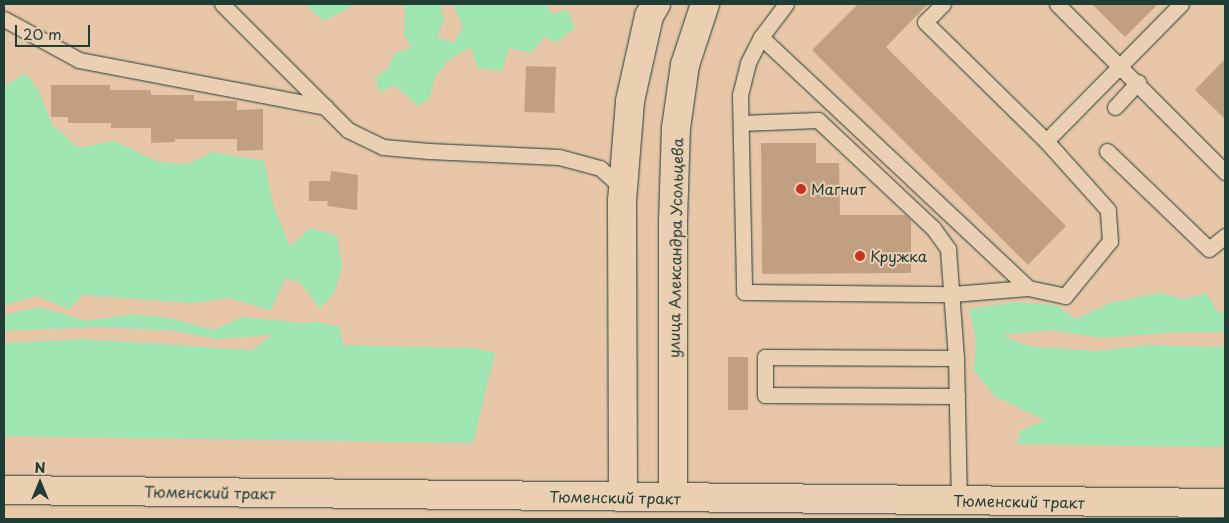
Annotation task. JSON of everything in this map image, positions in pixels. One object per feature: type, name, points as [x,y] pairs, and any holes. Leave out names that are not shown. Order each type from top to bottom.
[{"type":"main road","points":[[623,497],[622,201],[630,101],[649,16],[656,4]]},
{"type":"main road","name":"улица Александра Усольцева","points":[[674,497],[673,222],[676,128],[685,65],[705,4]]},
{"type":"main road","name":"Тюменский тракт","points":[[4,490],[1225,503]]},
{"type":"lane","points":[[222,4],[348,130],[383,147],[429,152],[559,157],[600,168],[619,185],[622,201]]},
{"type":"lane","points":[[786,4],[761,38],[748,64],[740,95],[744,292],[952,294],[1028,288],[1064,296],[1110,241],[1108,210],[1046,141],[924,22],[943,4]]},
{"type":"lane","points":[[1057,4],[1120,64],[1225,172]]},
{"type":"lane","points":[[1046,141],[1181,4]]},
{"type":"lane","points":[[4,19],[79,60],[326,108]]},
{"type":"lane","points":[[761,38],[1028,288]]},
{"type":"lane","points":[[1115,108],[1138,82]]},
{"type":"lane","points":[[741,122],[818,120],[933,228],[948,249],[956,358],[959,500]]},
{"type":"lane","points":[[1107,151],[1208,249],[1225,236]]},
{"type":"lane","points":[[956,358],[765,357],[765,395],[957,396]]},
{"type":"green space","points":[[308,4],[356,4],[324,21],[308,7]]},
{"type":"green space","points":[[402,4],[440,4],[444,20],[437,37],[453,43],[463,28],[453,4],[546,4],[552,14],[567,9],[575,28],[555,43],[545,36],[531,53],[509,48],[502,71],[477,68],[471,47],[451,58],[435,76],[430,98],[418,106],[395,85],[380,93],[375,78],[389,67],[394,53],[412,48],[404,35],[405,9]]},
{"type":"green space","points":[[25,73],[39,91],[52,125],[79,148],[114,141],[159,162],[189,164],[212,152],[264,161],[274,208],[290,247],[310,228],[337,236],[342,266],[335,291],[320,309],[300,282],[285,278],[271,310],[229,298],[192,303],[83,295],[69,309],[37,296],[4,305],[4,87]]},
{"type":"green space","points":[[1160,293],[1184,299],[1207,293],[1217,312],[1225,312],[1225,332],[1180,332],[1101,338],[1051,330],[1002,335],[1029,346],[1098,351],[1147,345],[1225,347],[1225,447],[1017,444],[1020,431],[1045,420],[996,397],[974,371],[976,340],[969,309],[1016,302],[1056,305],[1076,319],[1113,302]]},
{"type":"green space","points":[[39,307],[87,321],[133,314],[171,318],[213,330],[243,317],[301,323],[317,322],[340,327],[343,345],[474,348],[495,353],[473,443],[4,436],[4,343],[82,339],[253,350],[272,335],[216,339],[177,331],[99,327],[4,331],[4,315]]},
{"type":"building","points":[[858,4],[928,4],[886,47],[1066,226],[1028,265],[812,50]]},
{"type":"building","points":[[1092,4],[1158,4],[1125,37]]},
{"type":"building","points":[[1225,59],[1225,119],[1195,90]]},
{"type":"building","points":[[526,66],[556,67],[554,113],[524,112]]},
{"type":"building","points":[[51,85],[110,85],[110,90],[151,90],[151,95],[194,95],[194,101],[237,101],[237,110],[263,109],[263,150],[237,151],[237,139],[175,139],[175,142],[151,143],[151,128],[111,128],[111,123],[68,123],[68,117],[51,117]]},
{"type":"building","name":"Магнит","points":[[761,143],[816,143],[816,163],[839,163],[840,215],[905,215],[911,220],[911,273],[762,274]]},
{"type":"building","points":[[331,171],[358,175],[357,210],[327,206],[328,201],[309,201],[309,181],[330,181]]},
{"type":"building","points":[[728,357],[748,357],[748,410],[728,410]]},
{"type":"place","name":"Магнит","points":[[801,189]]},
{"type":"place","name":"Кружка","points":[[860,256]]}]
